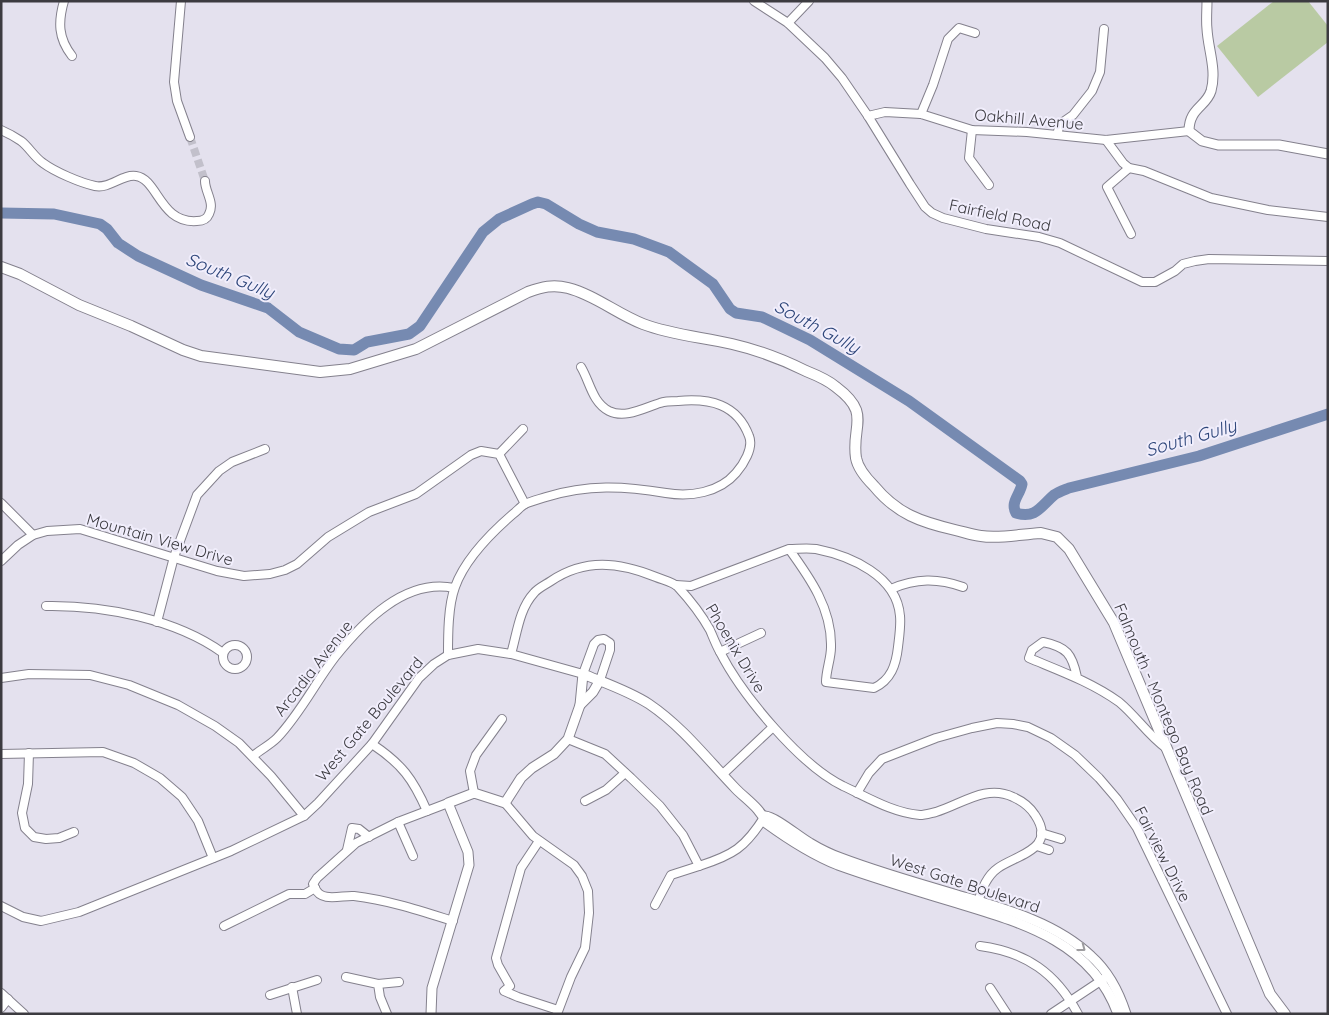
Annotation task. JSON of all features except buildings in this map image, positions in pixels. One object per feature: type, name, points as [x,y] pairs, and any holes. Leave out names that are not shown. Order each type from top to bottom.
[{"type":"main road","name":"Falmouth - Montego Bay Road","points":[[1,267],[20,274],[79,305],[183,350],[202,356],[320,372],[350,369],[416,349],[528,292],[547,285],[568,288],[588,296],[628,317],[674,334],[759,351],[795,365],[836,386],[852,402],[859,420],[855,449],[856,460],[861,471],[883,497],[899,510],[928,523],[982,536],[1041,533],[1058,537],[1069,548],[1114,623],[1270,994],[1285,1014]]},
{"type":"street","points":[[64,1],[59,26],[60,36],[65,48],[72,56]]},
{"type":"street","points":[[181,1],[174,82],[177,101],[190,137]]},
{"type":"street","name":"Fairfield Road","points":[[754,1],[788,23],[825,58],[842,78],[868,116],[925,207],[943,218],[986,229],[1039,237],[1060,243],[1142,282],[1155,282],[1175,271],[1183,264],[1209,259],[1328,261]]},
{"type":"street","points":[[788,23],[809,1]]},
{"type":"street","points":[[1207,1],[1206,28],[1213,78],[1211,92],[1190,118],[1190,130],[1202,141],[1218,145],[1279,145],[1328,154]]},
{"type":"street","points":[[921,114],[933,85],[948,38],[959,28],[975,33]]},
{"type":"street","points":[[1057,135],[1060,124],[1072,115],[1092,91],[1100,72],[1104,29]]},
{"type":"street","name":"Oakhill Avenue","points":[[868,116],[884,112],[921,114],[972,130],[1106,140],[1190,130]]},
{"type":"street","points":[[1,130],[22,142],[33,154],[50,167],[97,187],[106,186],[127,177],[135,176],[144,179],[170,212],[186,222],[202,221],[209,214],[211,201],[205,181]]},
{"type":"street","points":[[972,130],[969,158],[990,185]]},
{"type":"street","points":[[1106,140],[1129,168],[1144,171],[1194,192],[1230,203],[1268,210],[1328,216]]},
{"type":"street","points":[[1129,168],[1107,186],[1131,234]]},
{"type":"street","points":[[448,655],[448,631],[454,588],[461,573],[489,536],[525,504],[556,494],[593,487],[621,487],[674,494],[698,494],[717,487],[735,475],[746,460],[751,440],[744,424],[734,412],[716,403],[696,399],[662,402],[633,413],[610,412],[600,405],[595,398],[581,367]]},
{"type":"street","points":[[524,429],[499,454],[525,504]]},
{"type":"street","points":[[156,622],[174,558],[197,496],[218,471],[232,462],[265,449]]},
{"type":"street","name":"Mountain View Drive","points":[[1,561],[18,545],[33,535],[47,531],[80,529],[217,572],[244,576],[270,574],[297,564],[341,528],[369,512],[416,494],[471,455],[481,451],[499,454]]},
{"type":"street","points":[[1,503],[33,535]]},
{"type":"street","points":[[676,585],[691,586],[789,549],[814,549],[848,559],[874,572],[891,589],[900,616],[896,662],[891,675],[881,685],[874,688],[827,683],[825,680],[831,649],[827,615],[815,587],[789,549]]},
{"type":"street","name":"Phoenix Drive","points":[[511,654],[524,608],[534,592],[564,572],[587,566],[613,565],[636,569],[676,585],[698,610],[742,689],[773,727],[832,781],[904,812],[922,815],[939,811],[989,792],[1006,794],[1022,801],[1035,815],[1041,833]]},
{"type":"street","points":[[891,589],[904,584],[927,580],[951,583],[963,587]]},
{"type":"street","name":"Arcadia Avenue","points":[[252,756],[276,738],[305,702],[335,658],[364,624],[384,607],[423,588],[443,586],[454,588]]},
{"type":"street","points":[[46,606],[76,605],[111,610],[156,622],[207,642],[224,653]]},
{"type":"street","points":[[720,652],[761,633]]},
{"type":"street","points":[[505,803],[521,778],[532,768],[554,754],[568,739],[580,704],[583,674],[594,644],[600,639],[608,641],[610,643],[610,650],[600,680],[593,692],[580,704]]},
{"type":"street","points":[[1077,677],[1074,661],[1062,648],[1043,642],[1032,650],[1029,658],[1077,677],[1099,689],[1120,704],[1156,741],[1166,748]]},
{"type":"street","name":"West Gate Boulevard","points":[[1,906],[23,917],[41,921],[79,912],[214,858],[304,816],[372,744],[419,678],[434,664],[448,655],[478,649],[511,654],[583,674],[600,680],[648,704],[682,730],[722,774],[765,816],[773,818],[811,844],[840,858],[977,905],[1020,915],[1064,935],[1090,955],[1105,979],[1116,989],[1126,1014]]},
{"type":"street","points":[[1,678],[29,674],[90,675],[129,685],[178,705],[215,726],[239,743],[272,776],[304,816]]},
{"type":"street","points":[[474,792],[470,771],[476,756],[502,719]]},
{"type":"street","name":"Fairview Drive","points":[[857,793],[869,773],[882,759],[936,738],[997,723],[1028,727],[1051,738],[1075,755],[1118,799],[1136,828],[1227,1014]]},
{"type":"street","points":[[722,774],[773,727]]},
{"type":"street","points":[[568,739],[605,754],[660,806],[683,835],[699,866]]},
{"type":"street","points":[[372,744],[390,756],[406,772],[419,792],[427,811]]},
{"type":"street","points":[[1,754],[103,752],[134,763],[153,774],[182,797],[198,821],[214,858]]},
{"type":"street","points":[[29,753],[28,784],[22,813],[25,828],[34,837],[46,839],[59,838],[74,832]]},
{"type":"street","points":[[585,801],[606,790],[625,773]]},
{"type":"street","points":[[453,920],[391,903],[353,896],[326,897],[317,892],[314,884],[317,878],[356,843],[398,822],[474,792],[505,803],[539,841],[574,865],[582,876],[588,891],[589,913],[585,948],[571,976],[558,1012],[504,991],[510,986],[496,958],[520,868],[539,841]]},
{"type":"street","points":[[431,1014],[432,988],[469,865],[468,852],[448,803]]},
{"type":"street","points":[[655,905],[671,875],[723,859],[735,852],[751,837],[765,816]]},
{"type":"street","points":[[398,822],[413,856]]},
{"type":"street","points":[[348,850],[352,828],[359,829],[369,837]]},
{"type":"street","points":[[977,905],[988,878],[997,868],[1037,846],[1041,833],[1061,839]]},
{"type":"street","points":[[1037,846],[1049,850]]},
{"type":"street","points":[[224,926],[289,894],[305,894],[315,888]]},
{"type":"street","points":[[980,946],[1015,954],[1034,963],[1060,985],[1078,1014]]},
{"type":"street","points":[[346,977],[378,984],[399,982]]},
{"type":"street","points":[[1051,1014],[1105,979]]},
{"type":"street","name":"West Gate Boulevard","points":[[1105,979],[1118,1014]]},
{"type":"street","points":[[270,995],[317,980]]},
{"type":"street","points":[[378,984],[380,997],[387,1014]]},
{"type":"street","points":[[292,987],[297,1014]]},
{"type":"street","points":[[990,988],[1007,1014]]},
{"type":"street","points":[[1,993],[24,1014]]},
{"type":"street","points":[[1,1008],[8,1000]]},
{"type":"green space","points":[[1274,1],[1308,1],[1328,26],[1328,42],[1258,97],[1217,46]]},
{"type":"waterway","name":"South Gully","points":[[1,213],[54,214],[100,224],[107,229],[118,243],[138,256],[201,285],[268,308],[299,332],[339,349],[354,350],[367,342],[409,334],[420,326],[483,232],[499,219],[532,204],[538,202],[546,204],[579,224],[597,232],[634,239],[669,252],[713,284],[730,309],[736,313],[762,317],[810,340],[909,401],[1020,481],[1022,484],[1014,505],[1016,513],[1033,513],[1054,495],[1069,488],[1199,456],[1328,414]]},
{"type":"tunnel","points":[[190,137],[205,181]]}]
